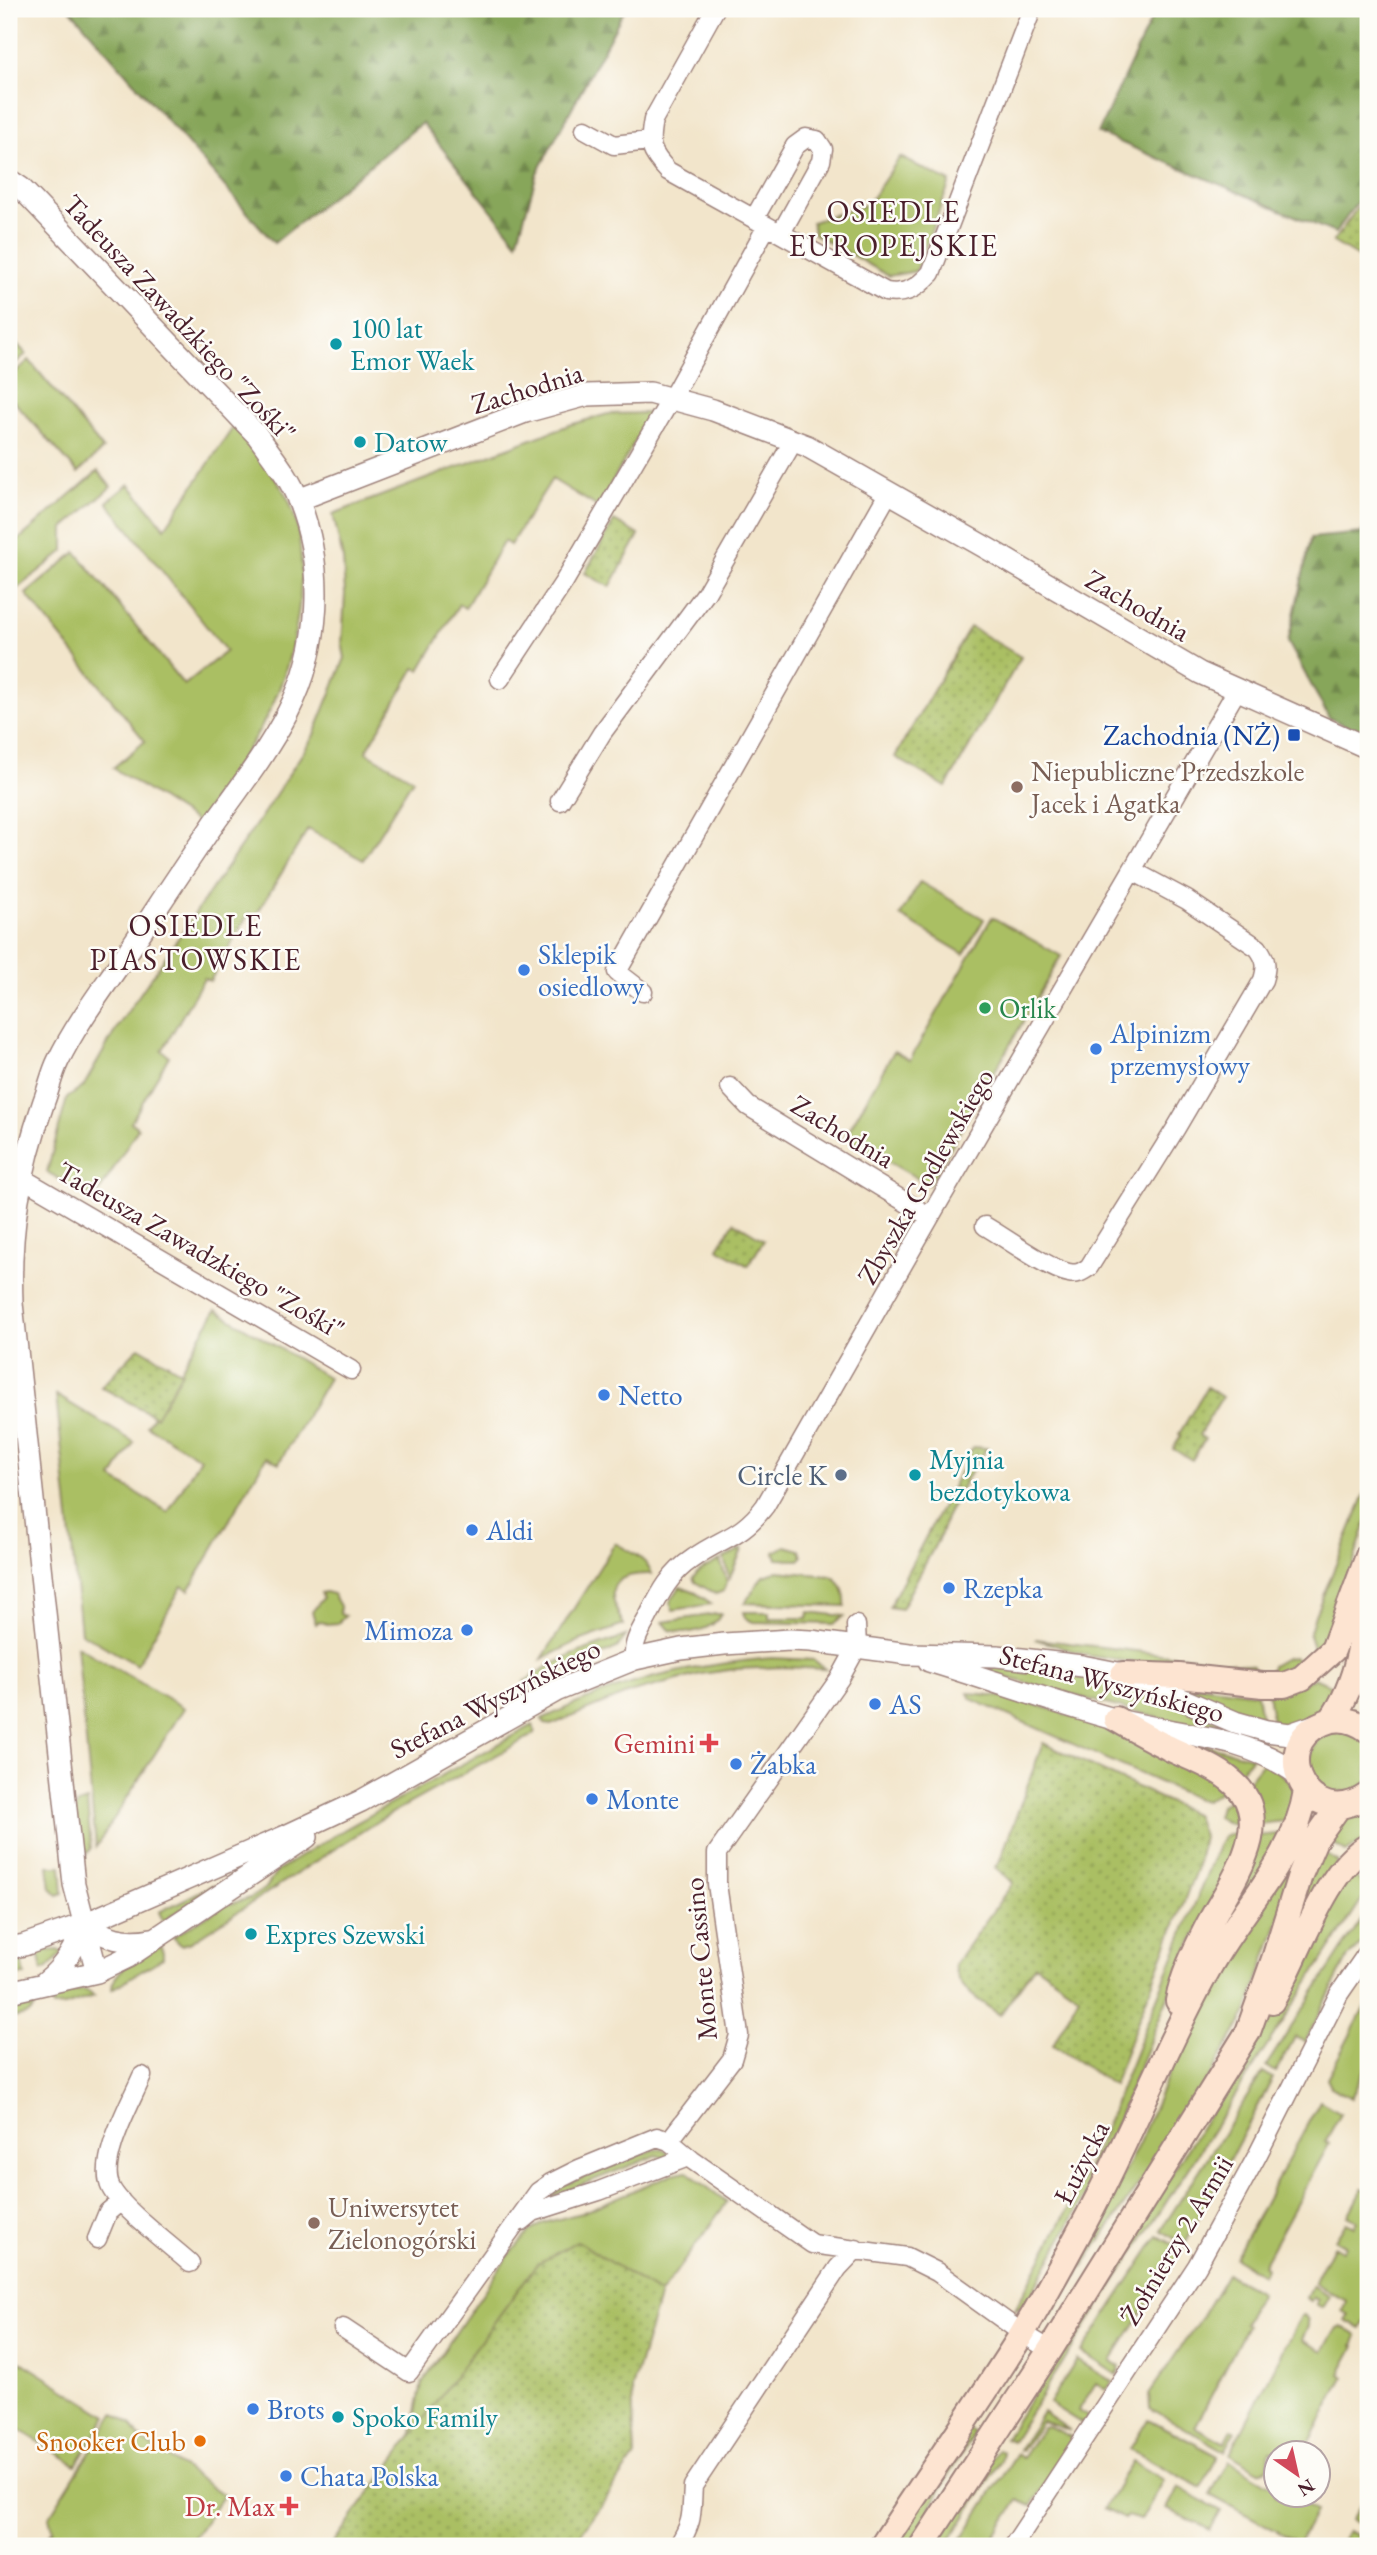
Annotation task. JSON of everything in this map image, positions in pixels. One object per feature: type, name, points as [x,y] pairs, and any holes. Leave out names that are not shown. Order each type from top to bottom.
[{"type":"main road","points":[[1123,1674],[1179,1676],[1263,1685],[1284,1685],[1302,1678],[1333,1650],[1368,1556]]},
{"type":"main road","points":[[1325,1722],[1344,1699],[1353,1677],[1363,1637],[1368,1583]]},
{"type":"main road","points":[[1116,1719],[1232,1780],[1246,1800],[1251,1816],[1248,1850],[1206,1928],[1180,1987],[1172,2038]]},
{"type":"main road","points":[[1325,1722],[1345,1719],[1368,1730]]},
{"type":"main road","name":"Łużycka","points":[[882,2546],[1022,2333],[1088,2217],[1172,2038],[1225,1939],[1269,1879],[1282,1856],[1304,1807],[1297,1750],[1302,1739],[1325,1722]]},
{"type":"main road","points":[[1302,1782],[1321,1802],[1358,1801]]},
{"type":"main road","points":[[1248,2032],[1300,1875],[1315,1840],[1358,1801]]},
{"type":"main road","points":[[922,2546],[1050,2350],[1248,2032],[1267,2009],[1283,1983],[1333,1883],[1347,1862],[1368,1846]]},
{"type":"street","points":[[715,9],[653,120],[649,141],[655,158],[668,171],[886,292],[901,295],[917,288],[931,273],[1032,9]]},
{"type":"street","points":[[585,129],[614,145],[649,141]]},
{"type":"street","name":"Tadeusza Zawadzkiego \"Zośki\"","points":[[9,180],[21,188],[245,421],[280,466],[298,500],[312,549],[317,585],[311,642],[303,678],[289,711],[260,761],[106,984],[58,1061],[27,1151],[10,1236],[12,1303],[63,1797],[75,1894],[97,1972]]},
{"type":"street","points":[[499,679],[564,582],[671,399],[767,226]]},
{"type":"street","name":"Zachodnia","points":[[298,500],[526,412],[587,395],[650,393],[713,410],[794,440],[842,464],[1200,673],[1368,748]]},
{"type":"street","points":[[560,801],[603,731],[706,593],[794,440]]},
{"type":"street","points":[[643,992],[617,972],[889,492]]},
{"type":"street","name":"Zbyszka Godlewskiego","points":[[635,1659],[632,1651],[644,1623],[661,1590],[675,1572],[692,1558],[743,1531],[765,1506],[1237,690]]},
{"type":"street","points":[[985,1226],[1056,1269],[1071,1274],[1081,1273],[1089,1268],[1263,981],[1265,958],[1258,948],[1187,900],[1133,872]]},
{"type":"street","name":"Zachodnia","points":[[730,1087],[748,1106],[930,1217]]},
{"type":"street","name":"Tadeusza Zawadzkiego \"Zośki\"","points":[[22,1178],[351,1370]]},
{"type":"street","points":[[856,1625],[857,1647]]},
{"type":"street","name":"Stefana Wyszyńskiego","points":[[9,1948],[84,1924],[361,1801],[556,1692],[635,1659],[681,1649],[768,1641],[811,1641],[909,1654],[997,1656],[1082,1666],[1123,1674],[1234,1722],[1267,1731],[1290,1734],[1325,1722]]},
{"type":"street","name":"Monte Cassino","points":[[667,2139],[732,2059],[739,2035],[717,1884],[717,1853],[840,1678],[857,1647]]},
{"type":"street","name":"Stefana Wyszyńskiego","points":[[909,1654],[1116,1719],[1175,1730],[1268,1755],[1302,1782]]},
{"type":"street","name":"Stefana Wyszyńskiego","points":[[9,1992],[97,1972],[159,1938],[361,1801]]},
{"type":"street","points":[[43,1985],[61,1969],[72,1954],[84,1924],[114,1940],[159,1938]]},
{"type":"street","name":"Żołnierzy 2 Armii","points":[[1013,2546],[1203,2255],[1339,1994],[1368,1952]]},
{"type":"street","points":[[142,2076],[115,2135],[110,2186],[121,2201],[190,2263]]},
{"type":"street","points":[[343,2328],[410,2372],[538,2192],[551,2183],[651,2138],[667,2139],[688,2157],[813,2244],[907,2257],[923,2264],[1050,2350]]},
{"type":"street","points":[[509,2232],[533,2212],[599,2191],[688,2157]]},
{"type":"street","points":[[97,2239],[108,2212],[121,2201]]},
{"type":"street","points":[[678,2546],[690,2527],[693,2516],[693,2486],[838,2268],[856,2249]]},
{"type":"green space","points":[[70,9],[625,9],[537,173],[517,242],[422,123],[274,243]]},
{"type":"green space","points":[[1156,9],[1368,9],[1368,188],[1335,233],[1098,133]]},
{"type":"green space","points":[[900,157],[950,182],[916,271],[889,276],[814,234],[812,222],[868,204]]},
{"type":"green space","points":[[1368,193],[1368,263],[1333,242]]},
{"type":"green space","points":[[9,335],[26,354],[9,369]]},
{"type":"green space","points":[[29,360],[103,449],[78,473],[9,396],[9,379]]},
{"type":"green space","points":[[651,413],[598,507],[552,479],[510,545],[504,541],[465,608],[459,604],[420,670],[415,668],[366,752],[413,779],[363,860],[308,829],[255,917],[249,913],[210,981],[204,978],[162,1051],[169,1056],[131,1122],[138,1128],[95,1199],[47,1172],[67,1098],[83,1087],[118,1026],[313,737],[345,658],[342,643],[345,594],[343,559],[333,514],[569,425],[608,414]]},
{"type":"green space","points":[[234,426],[265,463],[290,503],[301,555],[301,585],[292,646],[274,702],[247,750],[198,823],[113,768],[145,741],[26,594],[76,552],[184,685],[226,651],[107,502],[129,484],[165,528]]},
{"type":"green space","points":[[98,471],[111,487],[64,528],[64,551],[9,595],[9,548]]},
{"type":"green space","points":[[1368,517],[1368,736],[1329,718],[1288,642],[1311,538],[1362,533]]},
{"type":"green space","points":[[614,521],[639,535],[610,587],[585,573]]},
{"type":"green space","points":[[970,627],[1021,657],[946,787],[895,757]]},
{"type":"green space","points":[[920,882],[984,919],[964,954],[900,916]]},
{"type":"green space","points":[[992,917],[1061,956],[929,1185],[845,1137],[894,1051],[910,1060]]},
{"type":"green space","points":[[734,1222],[764,1240],[748,1266],[718,1248]]},
{"type":"green space","points":[[216,1310],[329,1378],[279,1463],[266,1457],[189,1590],[182,1586],[137,1665],[81,1633],[56,1395],[134,1442],[112,1478],[168,1512],[200,1458],[147,1426]]},
{"type":"green space","points":[[139,1347],[182,1372],[156,1417],[101,1387]]},
{"type":"green space","points":[[1207,1387],[1222,1397],[1199,1435],[1205,1439],[1192,1460],[1173,1449]]},
{"type":"green space","points":[[973,1447],[987,1448],[966,1479],[941,1534],[901,1609],[889,1607]]},
{"type":"green space","points":[[1368,1487],[1368,1516],[1329,1640],[1314,1651],[1309,1635],[1315,1615]]},
{"type":"green space","points":[[615,1543],[642,1559],[652,1574],[627,1577],[614,1586],[614,1602],[624,1625],[576,1642],[542,1659]]},
{"type":"green space","points":[[785,1546],[800,1550],[802,1557],[799,1560],[777,1559],[775,1552]]},
{"type":"green space","points":[[742,1550],[729,1579],[724,1558]]},
{"type":"green space","points":[[720,1560],[727,1582],[724,1591],[716,1594],[695,1582],[693,1578],[699,1571]]},
{"type":"green space","points":[[777,1571],[831,1576],[842,1589],[845,1606],[745,1603],[762,1577]]},
{"type":"green space","points":[[680,1587],[696,1593],[712,1604],[673,1610],[670,1602]]},
{"type":"green space","points":[[321,1593],[333,1594],[340,1606],[340,1614],[345,1616],[338,1623],[327,1624],[319,1621],[316,1624],[312,1612],[323,1598]]},
{"type":"green space","points":[[743,1612],[769,1612],[769,1618],[808,1618],[809,1612],[844,1616],[834,1624],[753,1622],[745,1618]]},
{"type":"green space","points":[[721,1614],[712,1624],[691,1632],[670,1630],[663,1622]]},
{"type":"green space","points":[[626,1636],[617,1648],[527,1687],[524,1682],[560,1661]]},
{"type":"green space","points":[[1035,1639],[1244,1664],[1253,1666],[1257,1680],[1090,1656]]},
{"type":"green space","points":[[77,1646],[184,1708],[96,1847]]},
{"type":"green space","points":[[1294,1657],[1306,1666],[1269,1679],[1272,1666],[1286,1658]]},
{"type":"green space","points":[[772,1658],[814,1660],[825,1669],[783,1667],[701,1674],[629,1693],[551,1725],[545,1724],[542,1719],[598,1695],[654,1677],[711,1665]]},
{"type":"green space","points":[[986,1663],[1073,1675],[1143,1693],[1259,1736],[1257,1744],[982,1671]]},
{"type":"green space","points":[[1314,1678],[1341,1690],[1320,1712],[1273,1728],[1268,1693]]},
{"type":"green space","points":[[1165,1681],[1257,1693],[1262,1724]]},
{"type":"green space","points":[[968,1693],[1011,1699],[1074,1717],[1182,1762],[1227,1787],[1205,1801],[1197,1799],[971,1699]]},
{"type":"green space","points":[[533,1725],[535,1732],[531,1736],[381,1819],[191,1942],[181,1945],[173,1937],[223,1906],[250,1898],[266,1888],[277,1871],[345,1829]]},
{"type":"green space","points":[[1341,1730],[1360,1737],[1368,1744],[1368,1781],[1359,1790],[1330,1794],[1313,1780],[1310,1754],[1324,1736]]},
{"type":"green space","points":[[1162,1734],[1252,1757],[1237,1775]]},
{"type":"green space","points":[[1043,1743],[1196,1815],[1203,1837],[1196,1870],[1113,2085],[1053,2045],[1079,1996],[1035,1965],[1000,2015],[965,1988],[954,1965],[1013,1883],[995,1867],[1000,1860]]},
{"type":"green space","points":[[1264,1761],[1291,1785],[1294,1799],[1292,1820],[1259,1824],[1245,1785]]},
{"type":"green space","points":[[1235,1796],[1243,1824],[1228,1823],[1217,1817],[1220,1806]]},
{"type":"green space","points":[[87,1801],[91,1849],[81,1859],[75,1810],[78,1804]]},
{"type":"green space","points":[[1368,1810],[1368,1837],[1346,1852],[1323,1837],[1339,1819]]},
{"type":"green space","points":[[1287,1833],[1235,1912],[1211,1933],[1258,1836]]},
{"type":"green space","points":[[1229,1834],[1244,1837],[1183,1960],[1091,2185],[1027,2302],[1015,2309],[1068,2209],[1099,2143],[1218,1846],[1223,1836]]},
{"type":"green space","points":[[1306,1842],[1246,2014],[1193,2104],[1051,2313],[1047,2310],[1089,2240],[1139,2143],[1210,1975]]},
{"type":"green space","points":[[1318,1848],[1338,1862],[1287,1945]]},
{"type":"green space","points":[[48,1866],[61,1866],[63,1893],[58,1895],[51,1888]]},
{"type":"green space","points":[[1349,1871],[1362,1883],[1364,1896],[1012,2441],[1005,2438],[1279,2003]]},
{"type":"green space","points":[[213,1885],[215,1887],[163,1921],[159,1912]]},
{"type":"green space","points":[[1368,1909],[1368,1936],[1348,1957],[1305,2042],[1295,2037],[1276,2072],[1266,2066]]},
{"type":"green space","points":[[160,1946],[163,1958],[112,1989],[113,1982],[123,1969]]},
{"type":"green space","points":[[59,1950],[63,1953],[42,1971],[38,1951]]},
{"type":"green space","points":[[20,1954],[25,1975],[9,1977],[9,1957]]},
{"type":"green space","points":[[80,1990],[94,1996],[65,2006],[53,2007],[49,1998]]},
{"type":"green space","points":[[1368,2001],[1368,2062],[1351,2098],[1331,2087],[1327,2079]]},
{"type":"green space","points":[[33,2003],[34,2008],[29,2014],[9,2019],[9,2007]]},
{"type":"green space","points":[[1263,2072],[1273,2078],[1184,2245],[1161,2230]]},
{"type":"green space","points":[[1320,2101],[1341,2113],[1325,2142],[1329,2144],[1263,2265],[1266,2268],[1262,2275],[1235,2258]]},
{"type":"green space","points":[[661,2149],[671,2155],[664,2158],[657,2155],[548,2198],[546,2196],[549,2191]]},
{"type":"green space","points":[[686,2171],[727,2202],[660,2294],[630,2276],[411,2436],[422,2383],[505,2260],[529,2232],[544,2223],[581,2213],[672,2174]]},
{"type":"green space","points":[[1362,2189],[1368,2192],[1368,2309],[1361,2329],[1345,2321],[1349,2315],[1342,2311],[1346,2301],[1314,2283],[1333,2246],[1342,2251],[1345,2246],[1335,2240],[1346,2222],[1354,2226],[1357,2221],[1348,2216]]},
{"type":"green space","points":[[1158,2236],[1182,2249],[1111,2361],[1120,2367],[1117,2375],[1082,2352]]},
{"type":"green space","points":[[577,2241],[660,2294],[632,2390],[635,2457],[572,2546],[331,2546],[536,2265]]},
{"type":"green space","points":[[1227,2274],[1260,2292],[1244,2324],[1247,2326],[1195,2427],[1225,2443],[1232,2429],[1236,2431],[1225,2451],[1150,2408],[1149,2394]]},
{"type":"green space","points":[[1312,2286],[1330,2296],[1323,2308],[1316,2304],[1318,2299],[1313,2297],[1311,2301],[1306,2298]]},
{"type":"green space","points":[[1304,2315],[1308,2321],[1302,2340],[1323,2351],[1341,2326],[1357,2336],[1353,2345],[1355,2346],[1340,2374],[1344,2377],[1311,2440],[1262,2440],[1262,2470],[1259,2471],[1230,2454],[1301,2316]]},
{"type":"green space","points":[[9,2354],[107,2416],[76,2465],[9,2423]]},
{"type":"green space","points":[[1077,2360],[1113,2382],[1106,2389],[1096,2383],[1078,2411],[1088,2417],[1084,2425],[1049,2403]]},
{"type":"green space","points":[[1043,2412],[1071,2431],[1042,2421],[1022,2450],[1019,2450]]},
{"type":"green space","points":[[114,2413],[131,2424],[140,2438],[223,2495],[188,2546],[40,2546],[52,2530],[49,2517]]},
{"type":"green space","points":[[1148,2419],[1218,2456],[1201,2488],[1130,2449]]},
{"type":"green space","points":[[1047,2426],[1074,2438],[1031,2506],[1018,2500],[988,2546],[957,2546],[1017,2454],[1022,2457],[1043,2427]]},
{"type":"green space","points":[[968,2429],[974,2433],[910,2546],[892,2546]]},
{"type":"green space","points":[[998,2449],[1003,2452],[1001,2461],[946,2546],[936,2546]]},
{"type":"green space","points":[[1132,2461],[1164,2480],[1141,2520],[1127,2516],[1124,2519],[1104,2509]]},
{"type":"green space","points":[[1229,2461],[1262,2480],[1262,2510],[1316,2511],[1299,2543],[1210,2495]]},
{"type":"green space","points":[[1178,2487],[1221,2511],[1210,2530],[1167,2509]]},
{"type":"green space","points":[[1368,2493],[1368,2521],[1365,2527],[1351,2520]]},
{"type":"green space","points":[[1348,2531],[1360,2537],[1355,2546],[1340,2546]]},
{"type":"place","name":"100 lat Emor Waek","points":[[336,344]]},
{"type":"place","name":"Datow","points":[[360,442]]},
{"type":"place","name":"Zachodnia (NŻ)","points":[[1294,735]]},
{"type":"place","name":"Niepubliczne Przedszkole Jacek i Agatka","points":[[1017,787]]},
{"type":"place","name":"Sklepik osiedlowy","points":[[524,970]]},
{"type":"place","name":"Orlik","points":[[985,1008]]},
{"type":"place","name":"Alpinizm przemysłowy","points":[[1096,1049]]},
{"type":"place","name":"Netto","points":[[604,1395]]},
{"type":"place","name":"Circle K","points":[[841,1475]]},
{"type":"place","name":"Myjnia bezdotykowa","points":[[915,1475]]},
{"type":"place","name":"Aldi","points":[[472,1530]]},
{"type":"place","name":"Rzepka","points":[[949,1588]]},
{"type":"place","name":"Mimoza","points":[[467,1630]]},
{"type":"place","name":"AS","points":[[875,1704]]},
{"type":"place","name":"Gemini","points":[[709,1743]]},
{"type":"place","name":"Żabka","points":[[736,1764]]},
{"type":"place","name":"Monte","points":[[592,1799]]},
{"type":"place","name":"Expres Szewski","points":[[251,1934]]},
{"type":"place","name":"Uniwersytet Zielonogórski","points":[[314,2223]]},
{"type":"place","name":"Brots","points":[[253,2409]]},
{"type":"place","name":"Spoko Family","points":[[338,2417]]},
{"type":"place","name":"Snooker Club","points":[[200,2441]]},
{"type":"place","name":"Chata Polska","points":[[286,2476]]},
{"type":"place","name":"Dr. Max","points":[[289,2506]]},
{"type":"district","name":"OSIEDLE EUROPEJSKIE","points":[[894,229]]},
{"type":"district","name":"OSIEDLE PIASTOWSKIE","points":[[196,943]]}]
